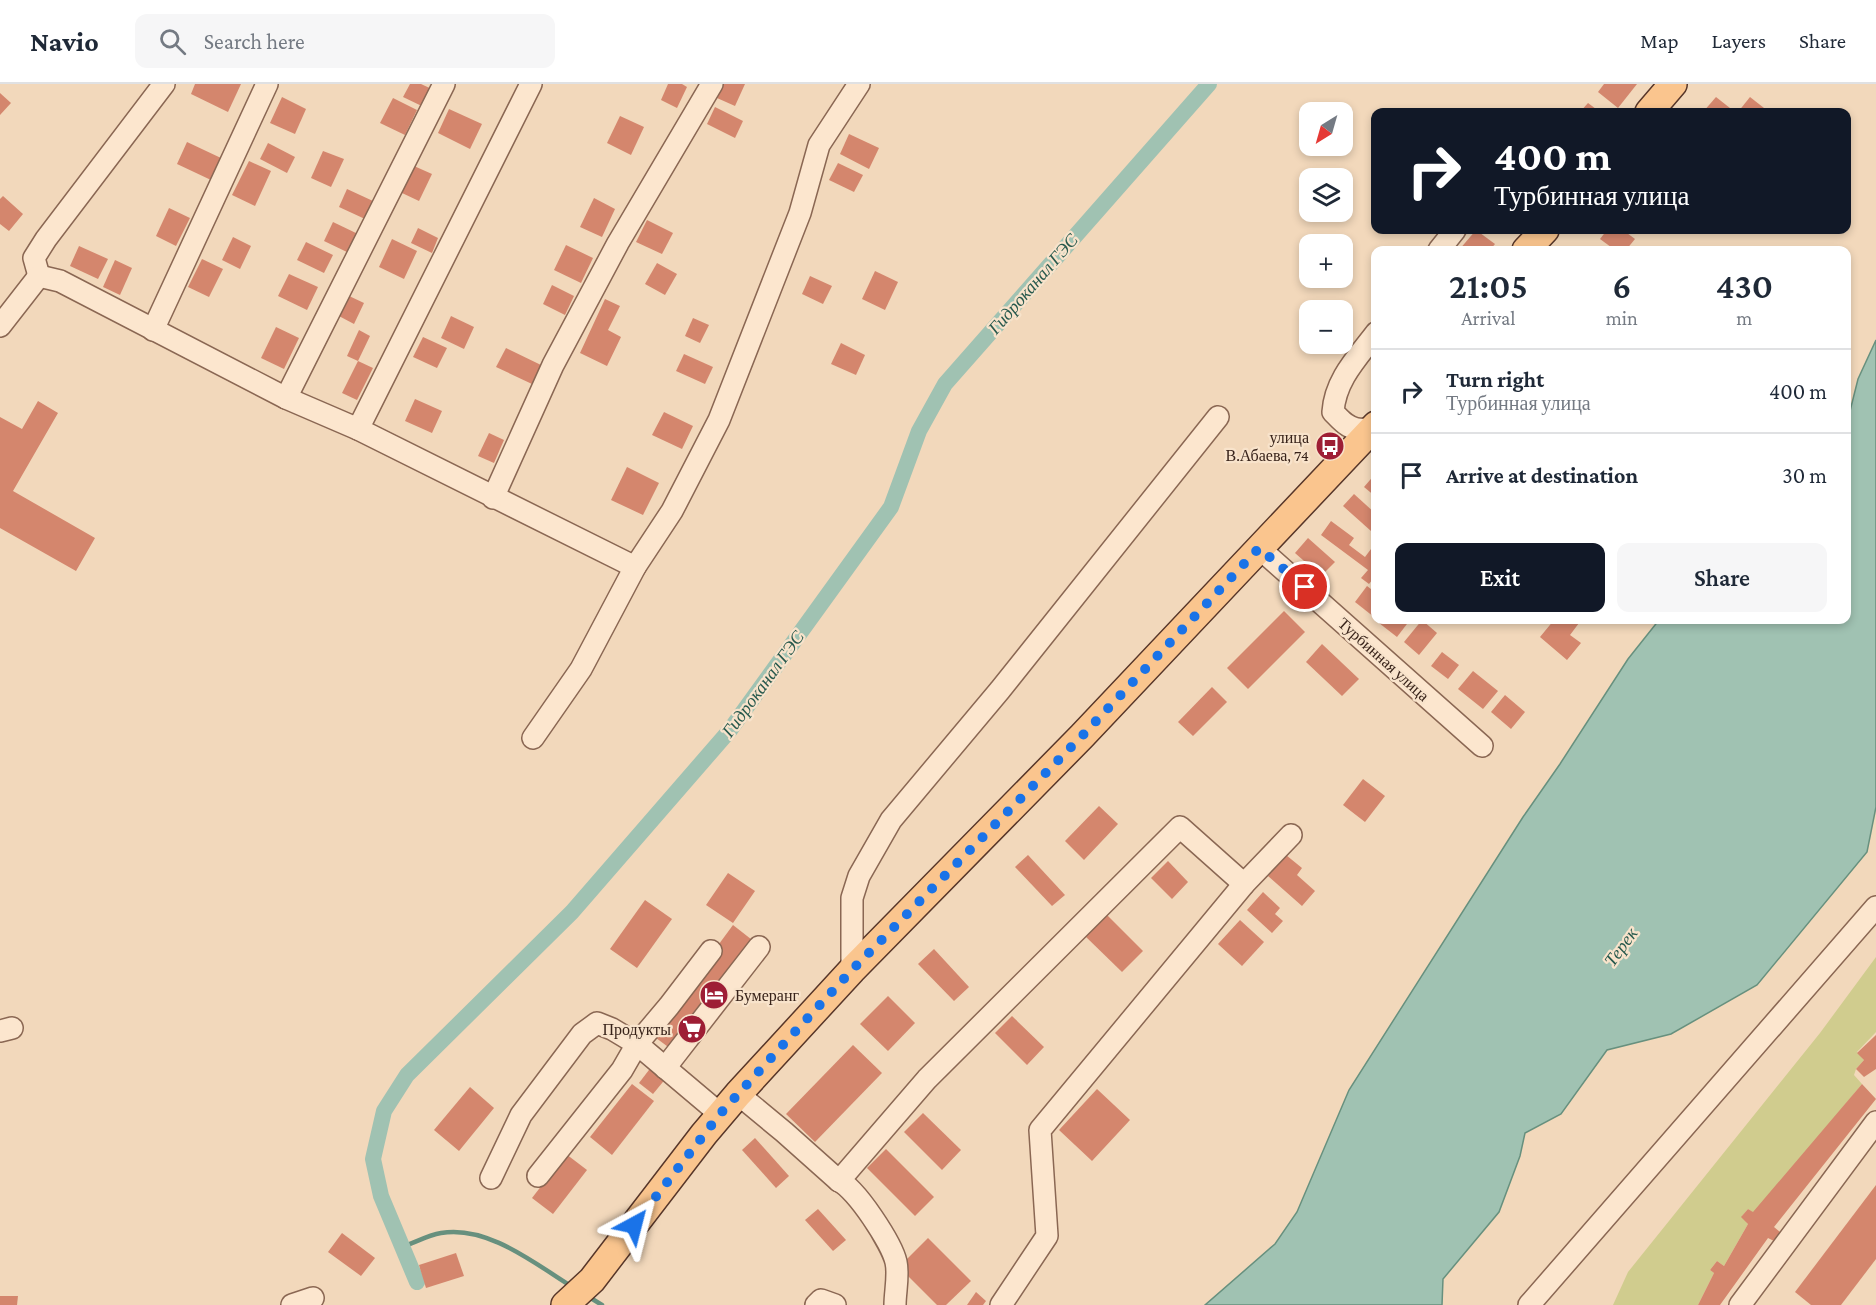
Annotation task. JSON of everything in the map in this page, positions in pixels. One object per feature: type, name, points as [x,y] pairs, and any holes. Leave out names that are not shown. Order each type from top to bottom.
[{"type":"main road","points":[[1653,108],[1674,84]]},
{"type":"main road","points":[[1530,246],[1541,234]]},
{"type":"main road","points":[[565,1305],[592,1280],[720,1114],[852,970],[1082,736],[1371,432]]},
{"type":"street","points":[[39,276],[34,258],[46,239],[164,84]]},
{"type":"street","points":[[153,330],[267,84]]},
{"type":"street","points":[[286,398],[444,84]]},
{"type":"street","points":[[358,429],[531,84]]},
{"type":"street","points":[[493,498],[553,365],[618,243],[712,84]]},
{"type":"street","points":[[533,738],[581,669],[634,567],[672,511],[719,420],[800,213],[819,145],[858,84]]},
{"type":"street","points":[[1442,246],[1452,234]]},
{"type":"street","points":[[0,326],[39,276]]},
{"type":"street","points":[[39,276],[60,281],[286,398],[358,429],[634,567]]},
{"type":"street","points":[[1371,339],[1342,377],[1333,412],[1344,423],[1355,429],[1371,429]]},
{"type":"street","points":[[852,970],[852,898],[859,876],[891,820],[1000,690],[1218,417]]},
{"type":"street","name":"Турбинная улица","points":[[1259,548],[1482,746]]},
{"type":"street","points":[[839,1181],[927,1079],[1180,827],[1244,884]]},
{"type":"street","points":[[1001,1305],[1047,1236],[1040,1130],[1244,884],[1291,835]]},
{"type":"street","points":[[1529,1305],[1876,907]]},
{"type":"street","points":[[665,1068],[759,946]]},
{"type":"street","points":[[538,1176],[622,1071],[637,1044],[711,951]]},
{"type":"street","points":[[490,1178],[521,1115],[582,1034],[597,1023],[637,1044],[720,1114]]},
{"type":"street","points":[[738,1094],[845,1184],[865,1209],[891,1246],[896,1265],[895,1305]]},
{"type":"street","points":[[1749,1301],[1876,1122]]},
{"type":"street","points":[[292,1305],[313,1298]]},
{"type":"street","points":[[816,1305],[821,1300],[835,1305]]},
{"type":"shaded area","points":[[1876,957],[1876,1032],[1857,1052],[1864,1060],[1854,1075],[1862,1084],[1755,1214],[1748,1209],[1742,1216],[1748,1224],[1724,1266],[1717,1261],[1710,1270],[1714,1273],[1698,1305],[1613,1305],[1628,1272],[1820,1033]]},
{"type":"water","name":"Терек","points":[[1876,340],[1876,807],[1867,852],[1757,985],[1671,1034],[1607,1050],[1561,1114],[1525,1133],[1520,1156],[1499,1212],[1443,1279],[1442,1305],[1205,1305],[1275,1244],[1297,1212],[1349,1090],[1523,817],[1628,659],[1656,624],[1851,624],[1851,407],[1858,379]]},
{"type":"building","points":[[195,84],[241,84],[228,112],[191,94]]},
{"type":"building","points":[[410,84],[421,84],[436,91],[428,109],[403,97]]},
{"type":"building","points":[[668,84],[682,84],[687,87],[677,108],[661,100]]},
{"type":"building","points":[[723,84],[745,84],[735,106],[717,98]]},
{"type":"building","points":[[1604,84],[1637,84],[1618,108],[1598,92]]},
{"type":"building","points":[[0,93],[11,103],[0,115]]},
{"type":"building","points":[[282,97],[306,109],[295,134],[270,123]]},
{"type":"building","points":[[1716,97],[1730,108],[1706,108]]},
{"type":"building","points":[[1750,97],[1764,108],[1741,108]]},
{"type":"building","points":[[393,98],[417,110],[405,135],[380,123]]},
{"type":"building","points":[[1588,103],[1595,108],[1584,108]]},
{"type":"building","points":[[715,107],[743,121],[735,138],[707,124]]},
{"type":"building","points":[[449,109],[482,124],[470,149],[438,133]]},
{"type":"building","points":[[620,116],[644,127],[631,155],[607,143]]},
{"type":"building","points":[[849,134],[879,148],[869,169],[840,154]]},
{"type":"building","points":[[187,142],[221,158],[211,180],[177,164]]},
{"type":"building","points":[[268,143],[295,157],[287,173],[260,159]]},
{"type":"building","points":[[323,151],[344,159],[331,187],[311,178]]},
{"type":"building","points":[[249,161],[271,171],[255,206],[232,195]]},
{"type":"building","points":[[838,163],[863,175],[854,192],[829,180]]},
{"type":"building","points":[[414,166],[432,174],[419,201],[402,193]]},
{"type":"building","points":[[347,189],[373,201],[365,219],[339,207]]},
{"type":"building","points":[[3,196],[23,214],[9,231],[0,224],[0,199]]},
{"type":"building","points":[[594,198],[615,209],[602,237],[580,227]]},
{"type":"building","points":[[169,208],[190,218],[176,246],[156,236]]},
{"type":"building","points":[[647,220],[673,233],[662,254],[636,242]]},
{"type":"building","points":[[333,222],[358,234],[349,253],[324,241]]},
{"type":"building","points":[[418,228],[438,238],[432,253],[411,243]]},
{"type":"building","points":[[1473,234],[1481,234],[1495,244],[1493,246],[1462,246]]},
{"type":"building","points":[[1604,234],[1628,234],[1635,239],[1629,246],[1610,246],[1600,239]]},
{"type":"building","points":[[233,237],[251,246],[240,269],[222,260]]},
{"type":"building","points":[[392,239],[417,251],[404,279],[379,267]]},
{"type":"building","points":[[306,242],[333,255],[324,273],[297,260]]},
{"type":"building","points":[[566,245],[593,258],[581,283],[554,270]]},
{"type":"building","points":[[79,246],[108,259],[98,279],[70,266]]},
{"type":"building","points":[[202,259],[223,269],[209,297],[188,287]]},
{"type":"building","points":[[115,260],[132,268],[120,295],[103,287]]},
{"type":"building","points":[[657,263],[677,274],[665,295],[645,284]]},
{"type":"building","points":[[875,271],[898,282],[885,310],[862,299]]},
{"type":"building","points":[[289,274],[318,287],[307,310],[278,296]]},
{"type":"building","points":[[810,276],[832,286],[823,304],[802,294]]},
{"type":"building","points":[[552,285],[574,296],[565,315],[543,304]]},
{"type":"building","points":[[347,295],[364,303],[354,324],[337,315]]},
{"type":"building","points":[[605,299],[620,306],[608,330],[621,337],[607,366],[580,353]]},
{"type":"building","points":[[451,316],[474,327],[464,349],[441,338]]},
{"type":"building","points":[[693,318],[709,325],[700,343],[685,336]]},
{"type":"building","points":[[276,327],[299,338],[284,369],[261,358]]},
{"type":"building","points":[[359,330],[370,336],[358,361],[347,356]]},
{"type":"building","points":[[423,337],[447,348],[437,368],[413,357]]},
{"type":"building","points":[[841,343],[865,355],[856,375],[831,364]]},
{"type":"building","points":[[506,348],[541,365],[532,384],[496,367]]},
{"type":"building","points":[[684,354],[713,367],[705,384],[676,371]]},
{"type":"building","points":[[358,361],[373,368],[357,400],[342,393]]},
{"type":"building","points":[[415,399],[442,411],[432,433],[405,421]]},
{"type":"building","points":[[38,401],[58,413],[13,491],[95,538],[76,571],[0,528],[0,417],[22,429]]},
{"type":"building","points":[[664,412],[693,426],[682,449],[652,435]]},
{"type":"building","points":[[489,433],[504,440],[494,463],[478,456]]},
{"type":"building","points":[[627,467],[659,483],[643,515],[611,500]]},
{"type":"building","points":[[1371,479],[1371,493],[1364,487]]},
{"type":"building","points":[[1354,494],[1371,509],[1371,531],[1343,506]]},
{"type":"building","points":[[1331,521],[1354,538],[1349,545],[1365,557],[1371,549],[1371,581],[1369,584],[1361,578],[1368,570],[1321,535]]},
{"type":"building","points":[[1308,538],[1335,562],[1321,576],[1295,553]]},
{"type":"building","points":[[1367,586],[1371,589],[1371,615],[1355,602]]},
{"type":"building","points":[[1284,611],[1305,632],[1248,689],[1227,668]]},
{"type":"building","points":[[1380,624],[1407,624],[1397,637]]},
{"type":"building","points":[[1419,624],[1427,624],[1437,633],[1419,655],[1404,642]]},
{"type":"building","points":[[1551,624],[1578,624],[1570,635],[1581,643],[1567,660],[1540,637]]},
{"type":"building","points":[[1322,644],[1359,679],[1342,696],[1306,662]]},
{"type":"building","points":[[1442,652],[1459,665],[1448,679],[1431,666]]},
{"type":"building","points":[[1473,671],[1498,691],[1483,709],[1458,689]]},
{"type":"building","points":[[1212,687],[1227,702],[1193,736],[1178,722]]},
{"type":"building","points":[[1505,695],[1525,712],[1511,729],[1491,712]]},
{"type":"building","points":[[1363,779],[1385,796],[1365,822],[1343,805]]},
{"type":"building","points":[[1099,806],[1118,824],[1084,860],[1065,841]]},
{"type":"building","points":[[1028,855],[1065,895],[1052,906],[1015,867]]},
{"type":"building","points":[[1286,855],[1302,868],[1297,875],[1315,891],[1302,906],[1268,876]]},
{"type":"building","points":[[1168,861],[1188,882],[1172,899],[1151,878]]},
{"type":"building","points":[[728,873],[755,891],[733,923],[706,905]]},
{"type":"building","points":[[1263,892],[1280,908],[1275,914],[1283,921],[1272,933],[1247,910]]},
{"type":"building","points":[[645,900],[672,919],[637,968],[610,949]]},
{"type":"building","points":[[1105,913],[1143,951],[1122,972],[1084,935]]},
{"type":"building","points":[[1240,920],[1264,942],[1242,966],[1218,944]]},
{"type":"building","points":[[733,925],[756,943],[675,1052],[652,1035]]},
{"type":"building","points":[[934,949],[969,987],[954,1001],[918,964]]},
{"type":"building","points":[[888,996],[915,1023],[888,1051],[860,1024]]},
{"type":"building","points":[[1012,1016],[1044,1047],[1027,1065],[995,1033]]},
{"type":"building","points":[[1876,1035],[1876,1069],[1864,1077],[1856,1069],[1864,1060],[1857,1053]]},
{"type":"building","points":[[853,1045],[882,1073],[815,1142],[786,1114]]},
{"type":"building","points":[[652,1066],[667,1077],[653,1094],[639,1083]]},
{"type":"building","points":[[632,1084],[654,1101],[612,1155],[590,1137]]},
{"type":"building","points":[[1862,1084],[1876,1099],[1774,1227],[1780,1232],[1774,1241],[1768,1238],[1720,1305],[1698,1305],[1714,1273],[1710,1270],[1717,1261],[1724,1266],[1748,1224],[1741,1217],[1748,1209],[1753,1212]]},
{"type":"building","points":[[470,1087],[494,1108],[459,1151],[434,1130]]},
{"type":"building","points":[[1097,1089],[1130,1120],[1092,1161],[1059,1130]]},
{"type":"building","points":[[923,1113],[961,1150],[942,1170],[904,1132]]},
{"type":"building","points":[[755,1138],[789,1176],[776,1188],[742,1150]]},
{"type":"building","points":[[886,1149],[934,1197],[915,1216],[867,1168]]},
{"type":"building","points":[[566,1154],[587,1170],[553,1214],[532,1198]]},
{"type":"building","points":[[1876,1185],[1876,1259],[1841,1305],[1811,1305],[1795,1292]]},
{"type":"building","points":[[818,1209],[846,1240],[833,1251],[805,1220]]},
{"type":"building","points":[[342,1233],[375,1258],[361,1276],[328,1252]]},
{"type":"building","points":[[928,1238],[971,1281],[946,1305],[937,1305],[899,1267]]},
{"type":"building","points":[[456,1253],[464,1276],[426,1288],[419,1265]]},
{"type":"building","points":[[976,1292],[986,1301],[983,1305],[967,1305]]},
{"type":"building","points":[[0,1296],[18,1296],[17,1305],[0,1305]]},
{"type":"waterway","name":"Гидроканал ГЭС","points":[[417,1282],[381,1196],[373,1159],[384,1111],[407,1075],[572,912],[730,730],[891,507],[919,431],[945,384],[1209,84]]},
{"type":"waterway","points":[[402,1247],[441,1233],[458,1232],[476,1235],[493,1240],[526,1257],[571,1286]]},
{"type":"waterway","points":[[589,1297],[602,1305]]},
{"type":"place","name":"улица В.Абаева, 74","points":[[1330,446]]},
{"type":"place","name":"Бумеранг","points":[[714,995]]},
{"type":"place","name":"Продукты","points":[[692,1029]]},
{"type":"route","points":[[634,1225],[720,1114],[852,970],[1082,736],[1259,548],[1305,587]]}]
